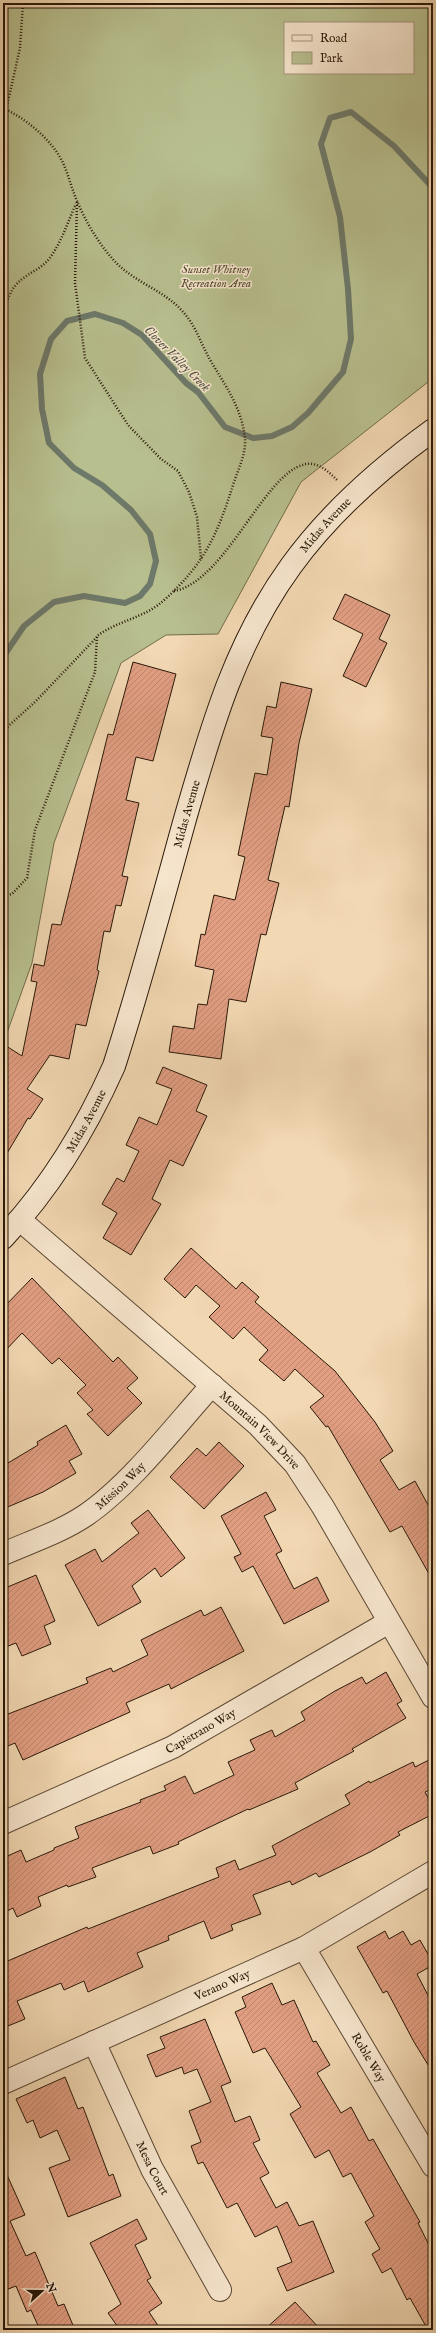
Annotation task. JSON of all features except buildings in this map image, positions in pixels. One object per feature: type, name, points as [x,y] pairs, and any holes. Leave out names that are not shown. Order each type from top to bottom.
[{"type":"street","name":"Midas Avenue","points":[[3,1238],[20,1220],[72,1147],[101,1095],[114,1066],[215,715],[238,657],[253,627],[290,567],[328,521],[352,495],[399,454],[433,430]]},
{"type":"street","name":"Mountain View Drive","points":[[20,1220],[258,1425],[295,1464],[323,1507],[433,1697]]},
{"type":"street","name":"Mission Way","points":[[3,1554],[64,1527],[104,1502],[122,1485],[212,1385]]},
{"type":"street","name":"Capistrano Way","points":[[3,1823],[173,1747],[389,1622]]},
{"type":"street","name":"Verano Way","points":[[3,2083],[304,1948],[433,1872]]},
{"type":"street","name":"Roble Way","points":[[304,1948],[433,2166]]},
{"type":"street","name":"Mesa Court","points":[[94,2042],[152,2169],[220,2290]]},
{"type":"path","points":[[3,7],[22,4],[20,48],[5,109],[3,124]]},
{"type":"path","points":[[3,732],[36,701],[97,636],[110,626],[144,613],[162,602],[174,591],[201,559],[222,520],[242,456],[245,439],[241,419],[233,396],[186,315],[175,302],[129,275],[111,258],[100,243],[77,201],[69,176],[56,151],[36,129],[5,109]]},
{"type":"path","points":[[77,201],[75,283],[85,358],[128,425],[161,459],[178,471],[189,492],[197,517],[201,559]]},
{"type":"path","points":[[3,335],[5,299],[23,278],[48,260],[61,241],[77,201]]},
{"type":"path","points":[[174,591],[184,589],[196,583],[211,571],[278,482],[302,465],[318,465],[329,472],[352,495]]},
{"type":"path","points":[[3,896],[12,894],[27,878],[35,830],[95,672],[97,636]]},
{"type":"green space","name":"Sunset Whitney Recreation Area","points":[[3,3],[433,3],[433,378],[301,482],[218,634],[166,635],[121,663],[54,843],[32,963],[3,1044]]},
{"type":"waterway","name":"Clover Valley Creek","points":[[3,657],[24,626],[54,602],[84,596],[125,603],[140,596],[150,584],[156,561],[150,534],[131,510],[102,485],[74,468],[49,443],[42,409],[40,374],[51,339],[67,321],[95,314],[123,323],[142,335],[186,383],[198,392],[225,427],[253,438],[272,436],[292,427],[308,413],[343,372],[351,339],[348,289],[340,217],[321,144],[330,118],[351,112],[394,146],[433,188]]}]
